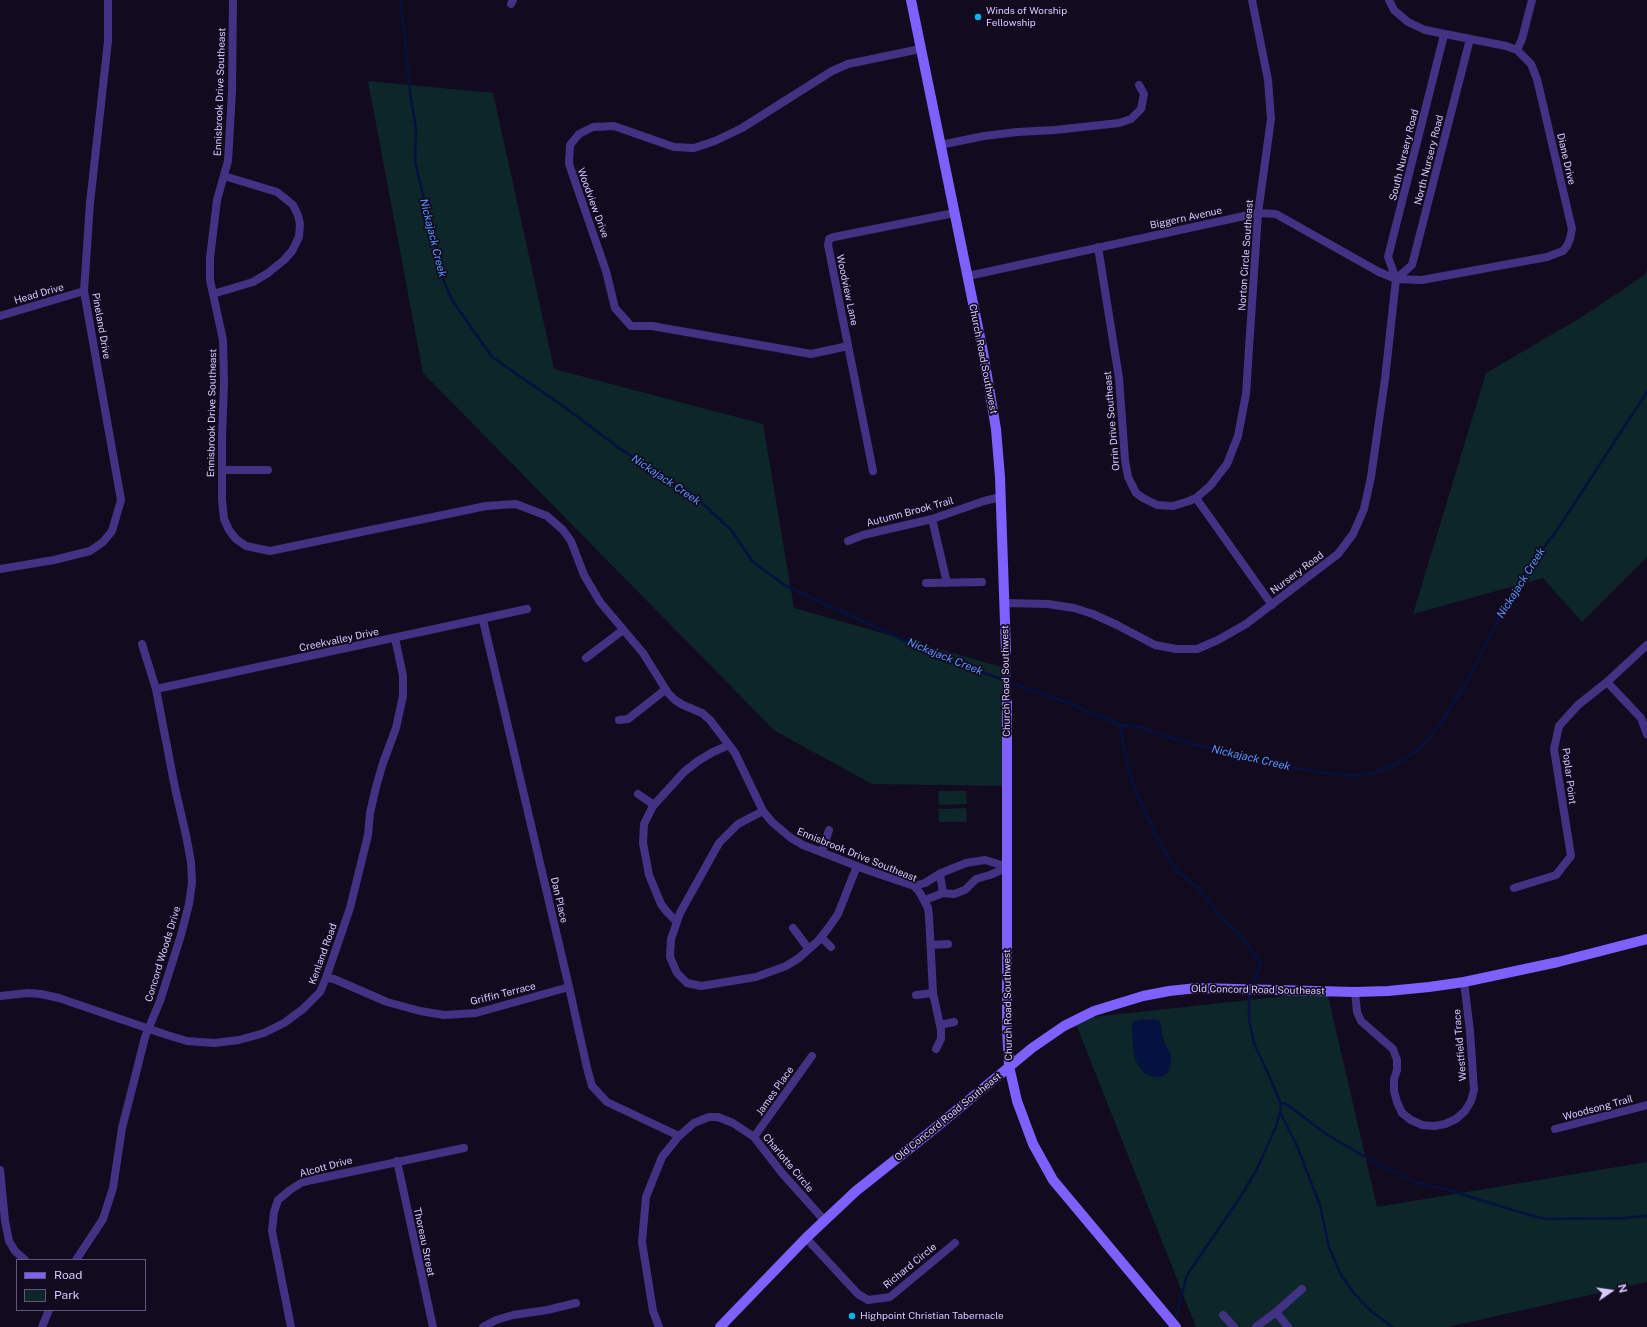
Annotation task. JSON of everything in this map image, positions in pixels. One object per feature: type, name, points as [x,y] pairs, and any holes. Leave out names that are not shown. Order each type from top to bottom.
[{"type":"street","name":"Pineland Drive","points":[[0,569],[54,560],[90,551],[103,542],[112,532],[118,516],[121,500],[84,291],[90,203],[108,41],[108,0]]},
{"type":"street","name":"Ennisbrook Drive Southeast","points":[[233,0],[232,92],[228,161],[217,200],[210,258],[210,280],[223,340],[224,383],[222,500],[224,519],[229,530],[236,540],[246,546],[270,551],[486,506],[516,504],[547,516],[571,541],[584,575],[600,602],[643,653],[655,669],[666,690],[675,700],[702,713],[710,720],[729,745],[763,811],[772,822],[791,838],[822,852],[914,886],[925,900],[929,916],[933,993],[940,1025],[941,1039],[936,1049]]},
{"type":"street","name":"Church Road Southwest","points":[[911,0],[968,276],[996,429],[1001,497],[1006,652],[1008,867],[1007,1029],[1009,1066],[1017,1101],[1026,1130],[1053,1180],[1173,1323]]},
{"type":"street","name":"Norton Circle Southeast","points":[[1196,498],[1214,481],[1227,464],[1234,450],[1242,422],[1248,364],[1258,213],[1271,118],[1264,57],[1252,0]]},
{"type":"street","name":"Diane Drive","points":[[1389,0],[1394,10],[1408,22],[1425,30],[1444,35],[1506,46],[1517,50],[1531,64],[1537,79],[1572,229],[1570,240],[1563,251],[1547,257],[1422,280],[1396,279]]},
{"type":"street","points":[[1517,50],[1522,39],[1532,0]]},
{"type":"street","name":"South Nursery Road","points":[[1396,279],[1388,257],[1444,35]]},
{"type":"street","name":"North Nursery Road","points":[[1396,279],[1412,265],[1470,39]]},
{"type":"street","name":"Woodview Drive","points":[[848,346],[811,354],[652,326],[631,326],[615,308],[606,271],[569,164],[570,145],[579,134],[593,127],[614,126],[674,147],[694,148],[715,141],[742,128],[832,71],[848,64],[920,49]]},
{"type":"street","points":[[940,145],[1010,133],[1119,123],[1131,119],[1141,109],[1144,94],[1139,85]]},
{"type":"street","points":[[213,294],[253,282],[268,273],[284,260],[292,251],[299,237],[300,224],[298,215],[293,205],[287,200],[277,192],[224,176]]},
{"type":"street","name":"Biggern Avenue","points":[[968,276],[1258,213],[1276,214],[1379,272],[1396,279]]},
{"type":"street","name":"Woodview Lane","points":[[873,471],[828,245],[830,239],[954,214]]},
{"type":"street","name":"Orrin Drive Southeast","points":[[1098,247],[1119,378],[1125,460],[1128,478],[1136,493],[1157,504],[1173,506],[1196,498]]},
{"type":"street","name":"Nursery Road","points":[[1004,603],[1048,604],[1074,608],[1093,614],[1155,645],[1176,649],[1196,649],[1218,640],[1239,628],[1272,605],[1338,554],[1354,534],[1364,509],[1371,476],[1385,379],[1396,279]]},
{"type":"street","name":"Head Drive","points":[[0,316],[84,291]]},
{"type":"street","points":[[222,470],[268,470]]},
{"type":"street","name":"Autumn Brook Trail","points":[[848,541],[863,535],[932,519],[984,501],[1001,497]]},
{"type":"street","points":[[1196,498],[1272,605]]},
{"type":"street","points":[[932,519],[947,583]]},
{"type":"street","points":[[926,583],[982,582]]},
{"type":"street","name":"Creekvalley Drive","points":[[156,689],[527,610]]},
{"type":"street","name":"Dan Place","points":[[483,620],[592,1086],[607,1102],[679,1136]]},
{"type":"street","points":[[586,658],[623,630]]},
{"type":"street","name":"Kenland Road","points":[[0,996],[28,993],[41,994],[66,1000],[187,1041],[214,1043],[264,1033],[284,1023],[303,1009],[320,992],[350,908],[368,835],[370,813],[376,787],[382,764],[396,728],[403,696],[403,676],[394,638]]},
{"type":"street","name":"Concord Woods Drive","points":[[77,1259],[103,1219],[112,1188],[122,1128],[145,1037],[181,935],[189,904],[192,883],[191,862],[156,689],[142,644]]},
{"type":"street","name":"Poplar Point","points":[[1514,888],[1556,874],[1571,856],[1554,749],[1558,726],[1578,705],[1607,682],[1647,645]]},
{"type":"street","points":[[1607,682],[1641,718],[1647,734]]},
{"type":"street","points":[[619,720],[628,719],[666,690]]},
{"type":"street","points":[[677,922],[666,912],[655,891],[649,875],[643,843],[644,824],[654,805],[679,777],[698,761],[729,745]]},
{"type":"street","points":[[638,794],[654,805]]},
{"type":"street","points":[[763,811],[738,824],[719,843],[680,913],[671,939],[670,957],[681,979],[700,986],[756,977],[771,973],[799,958],[808,948],[821,938],[838,914],[857,866]]},
{"type":"street","points":[[822,852],[829,830]]},
{"type":"street","points":[[914,886],[925,883],[940,874],[966,863],[985,860],[1008,867]]},
{"type":"street","points":[[925,900],[943,893],[954,894],[960,892],[976,879],[1008,867]]},
{"type":"street","points":[[940,874],[943,893]]},
{"type":"street","points":[[793,928],[808,948]]},
{"type":"street","points":[[821,938],[830,947]]},
{"type":"street","name":"Old Concord Road Southeast","points":[[720,1327],[824,1220],[856,1191],[1049,1035],[1082,1017],[1109,1006],[1143,996],[1197,988],[1355,992],[1429,988],[1558,962],[1647,939]]},
{"type":"street","points":[[931,945],[948,944]]},
{"type":"street","name":"Griffin Terrace","points":[[326,978],[334,979],[387,1002],[420,1011],[444,1015],[476,1013],[569,987]]},
{"type":"street","name":"Westfield Trace","points":[[1355,992],[1357,1012],[1361,1020],[1392,1049],[1397,1060],[1394,1091],[1402,1113],[1411,1120],[1422,1125],[1434,1126],[1445,1124],[1460,1115],[1471,1101],[1474,1090],[1470,1031],[1464,982]]},
{"type":"street","points":[[916,995],[933,993]]},
{"type":"street","points":[[940,1025],[954,1022]]},
{"type":"street","name":"James Place","points":[[754,1137],[812,1056]]},
{"type":"street","name":"Woodsong Trail","points":[[1555,1129],[1647,1105]]},
{"type":"street","name":"Charlotte Circle","points":[[659,1327],[653,1311],[642,1242],[643,1214],[646,1197],[662,1157],[679,1136],[694,1123],[709,1117],[726,1119],[754,1137],[782,1173],[824,1220]]},
{"type":"street","name":"Alcott Drive","points":[[291,1327],[272,1231],[274,1212],[278,1200],[301,1183],[397,1161],[464,1148]]},
{"type":"street","name":"Thoreau Street","points":[[397,1161],[433,1327]]},
{"type":"street","points":[[0,1170],[5,1221],[9,1241],[14,1251],[24,1259]]},
{"type":"street","name":"Richard Circle","points":[[806,1238],[858,1294],[868,1300],[890,1297],[955,1243]]},
{"type":"street","points":[[1256,1327],[1276,1312],[1302,1288]]},
{"type":"street","points":[[483,1327],[496,1320],[507,1317],[576,1303]]},
{"type":"street","points":[[42,1327],[49,1311]]},
{"type":"street","points":[[1276,1312],[1288,1327]]},
{"type":"street","points":[[1222,1315],[1234,1327]]},
{"type":"green space","points":[[368,81],[493,93],[554,369],[763,424],[794,608],[1005,668],[1011,786],[872,784],[775,731],[423,373]]},
{"type":"green space","points":[[1647,266],[1647,557],[1582,622],[1543,578],[1413,614],[1486,373],[1582,317],[1646,274]]},
{"type":"green space","points":[[938,791],[966,791],[967,804],[939,805]]},
{"type":"green space","points":[[966,808],[967,822],[939,822],[938,809]]},
{"type":"green space","points":[[1314,993],[1328,996],[1377,1207],[1647,1162],[1647,1282],[1448,1327],[1196,1327],[1074,1019]]},
{"type":"shaded area","points":[[1153,1019],[1160,1021],[1163,1038],[1171,1056],[1171,1065],[1168,1072],[1162,1077],[1154,1077],[1144,1073],[1135,1060],[1133,1048],[1133,1022]]},
{"type":"waterway","name":"Nickajack Creek","points":[[400,0],[410,92],[416,129],[415,162],[436,247],[440,272],[452,300],[492,357],[563,406],[619,448],[700,501],[732,531],[753,562],[786,586],[945,659],[1065,702],[1123,726],[1126,725],[1142,728],[1174,739],[1251,759],[1318,772],[1356,776],[1378,772],[1398,764],[1427,741],[1442,721],[1467,682],[1506,604],[1525,573],[1559,527],[1647,392]]},
{"type":"waterway","points":[[1120,725],[1129,771],[1138,797],[1162,847],[1176,870],[1197,887],[1224,920],[1240,934],[1261,964],[1252,987]]},
{"type":"waterway","points":[[1176,1318],[1187,1275],[1241,1196],[1257,1169],[1277,1124],[1280,1112],[1281,1104],[1254,1043],[1249,1020],[1250,992]]},
{"type":"waterway","points":[[1281,1104],[1285,1103],[1326,1134],[1374,1162],[1417,1183],[1445,1189],[1545,1219],[1623,1218],[1647,1216]]},
{"type":"waterway","points":[[1280,1112],[1297,1146],[1320,1205],[1329,1247],[1341,1275],[1354,1293],[1372,1312],[1393,1327]]},
{"type":"place","name":"Winds of Worship Fellowship","points":[[978,17]]},
{"type":"place","name":"Highpoint Christian Tabernacle","points":[[852,1316]]}]
